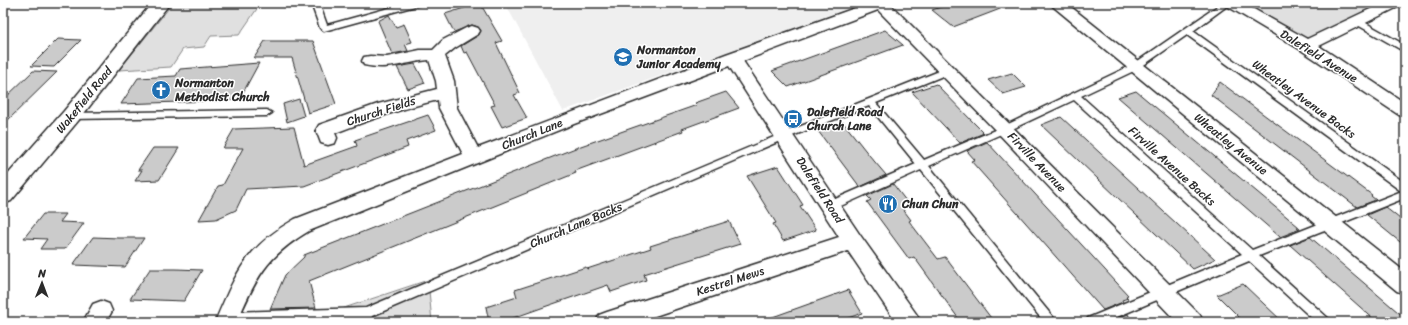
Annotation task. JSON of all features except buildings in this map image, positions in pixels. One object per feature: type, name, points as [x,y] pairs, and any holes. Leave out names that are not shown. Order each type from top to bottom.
[{"type":"street","name":"Wakefield Road","points":[[3,195],[71,116],[162,3]]},
{"type":"street","name":"Church Lane","points":[[227,319],[254,263],[268,247],[284,234],[322,216],[732,58],[882,3]]},
{"type":"street","name":"Firville Avenue","points":[[882,3],[1192,322]]},
{"type":"street","name":"Wheatley Avenue","points":[[1057,3],[1405,285]]},
{"type":"street","name":"Dalefield Avenue","points":[[1232,3],[1307,46],[1405,111]]},
{"type":"street","points":[[1307,46],[1395,3]]},
{"type":"street","points":[[370,61],[385,63],[422,55],[438,55],[449,44],[472,31]]},
{"type":"street","points":[[438,55],[445,81],[445,93],[448,108],[474,158]]},
{"type":"street","name":"Dalefield Road","points":[[732,58],[853,241],[909,322]]},
{"type":"street","name":"Church Fields","points":[[328,138],[325,130],[347,121],[408,101],[445,93]]},
{"type":"street","name":"Kestrel Mews","points":[[607,322],[853,241]]},
{"type":"lane","points":[[315,3],[324,28],[416,3]]},
{"type":"lane","points":[[830,206],[1076,97],[1135,67],[1227,3]]},
{"type":"lane","points":[[1357,21],[1405,49]]},
{"type":"lane","name":"Wheatley Avenue Backs","points":[[1188,31],[1405,188]]},
{"type":"lane","name":"Church Lane Backs","points":[[227,319],[366,318],[784,136],[947,71]]},
{"type":"lane","name":"Firville Avenue Backs","points":[[1076,97],[1324,322]]},
{"type":"lane","points":[[870,101],[1051,322]]},
{"type":"lane","points":[[71,116],[267,113]]},
{"type":"lane","points":[[1092,322],[1251,255],[1405,194]]},
{"type":"shaded area","points":[[173,3],[261,3],[239,35],[211,36],[204,47],[183,49],[171,67],[119,70]]},
{"type":"shaded area","name":"Normanton Junior Academy","points":[[505,3],[862,3],[563,111]]},
{"type":"shaded area","points":[[1232,3],[1395,3],[1307,46]]},
{"type":"shaded area","points":[[428,280],[432,322],[341,322],[344,308]]},
{"type":"place","name":"Normanton Junior Academy","points":[[623,57]]},
{"type":"place","name":"Normanton Methodist Church","points":[[161,90]]},
{"type":"place","name":"Dalefield Road Church Lane","points":[[793,119]]},
{"type":"place","name":"Chun Chun","points":[[888,204]]}]
